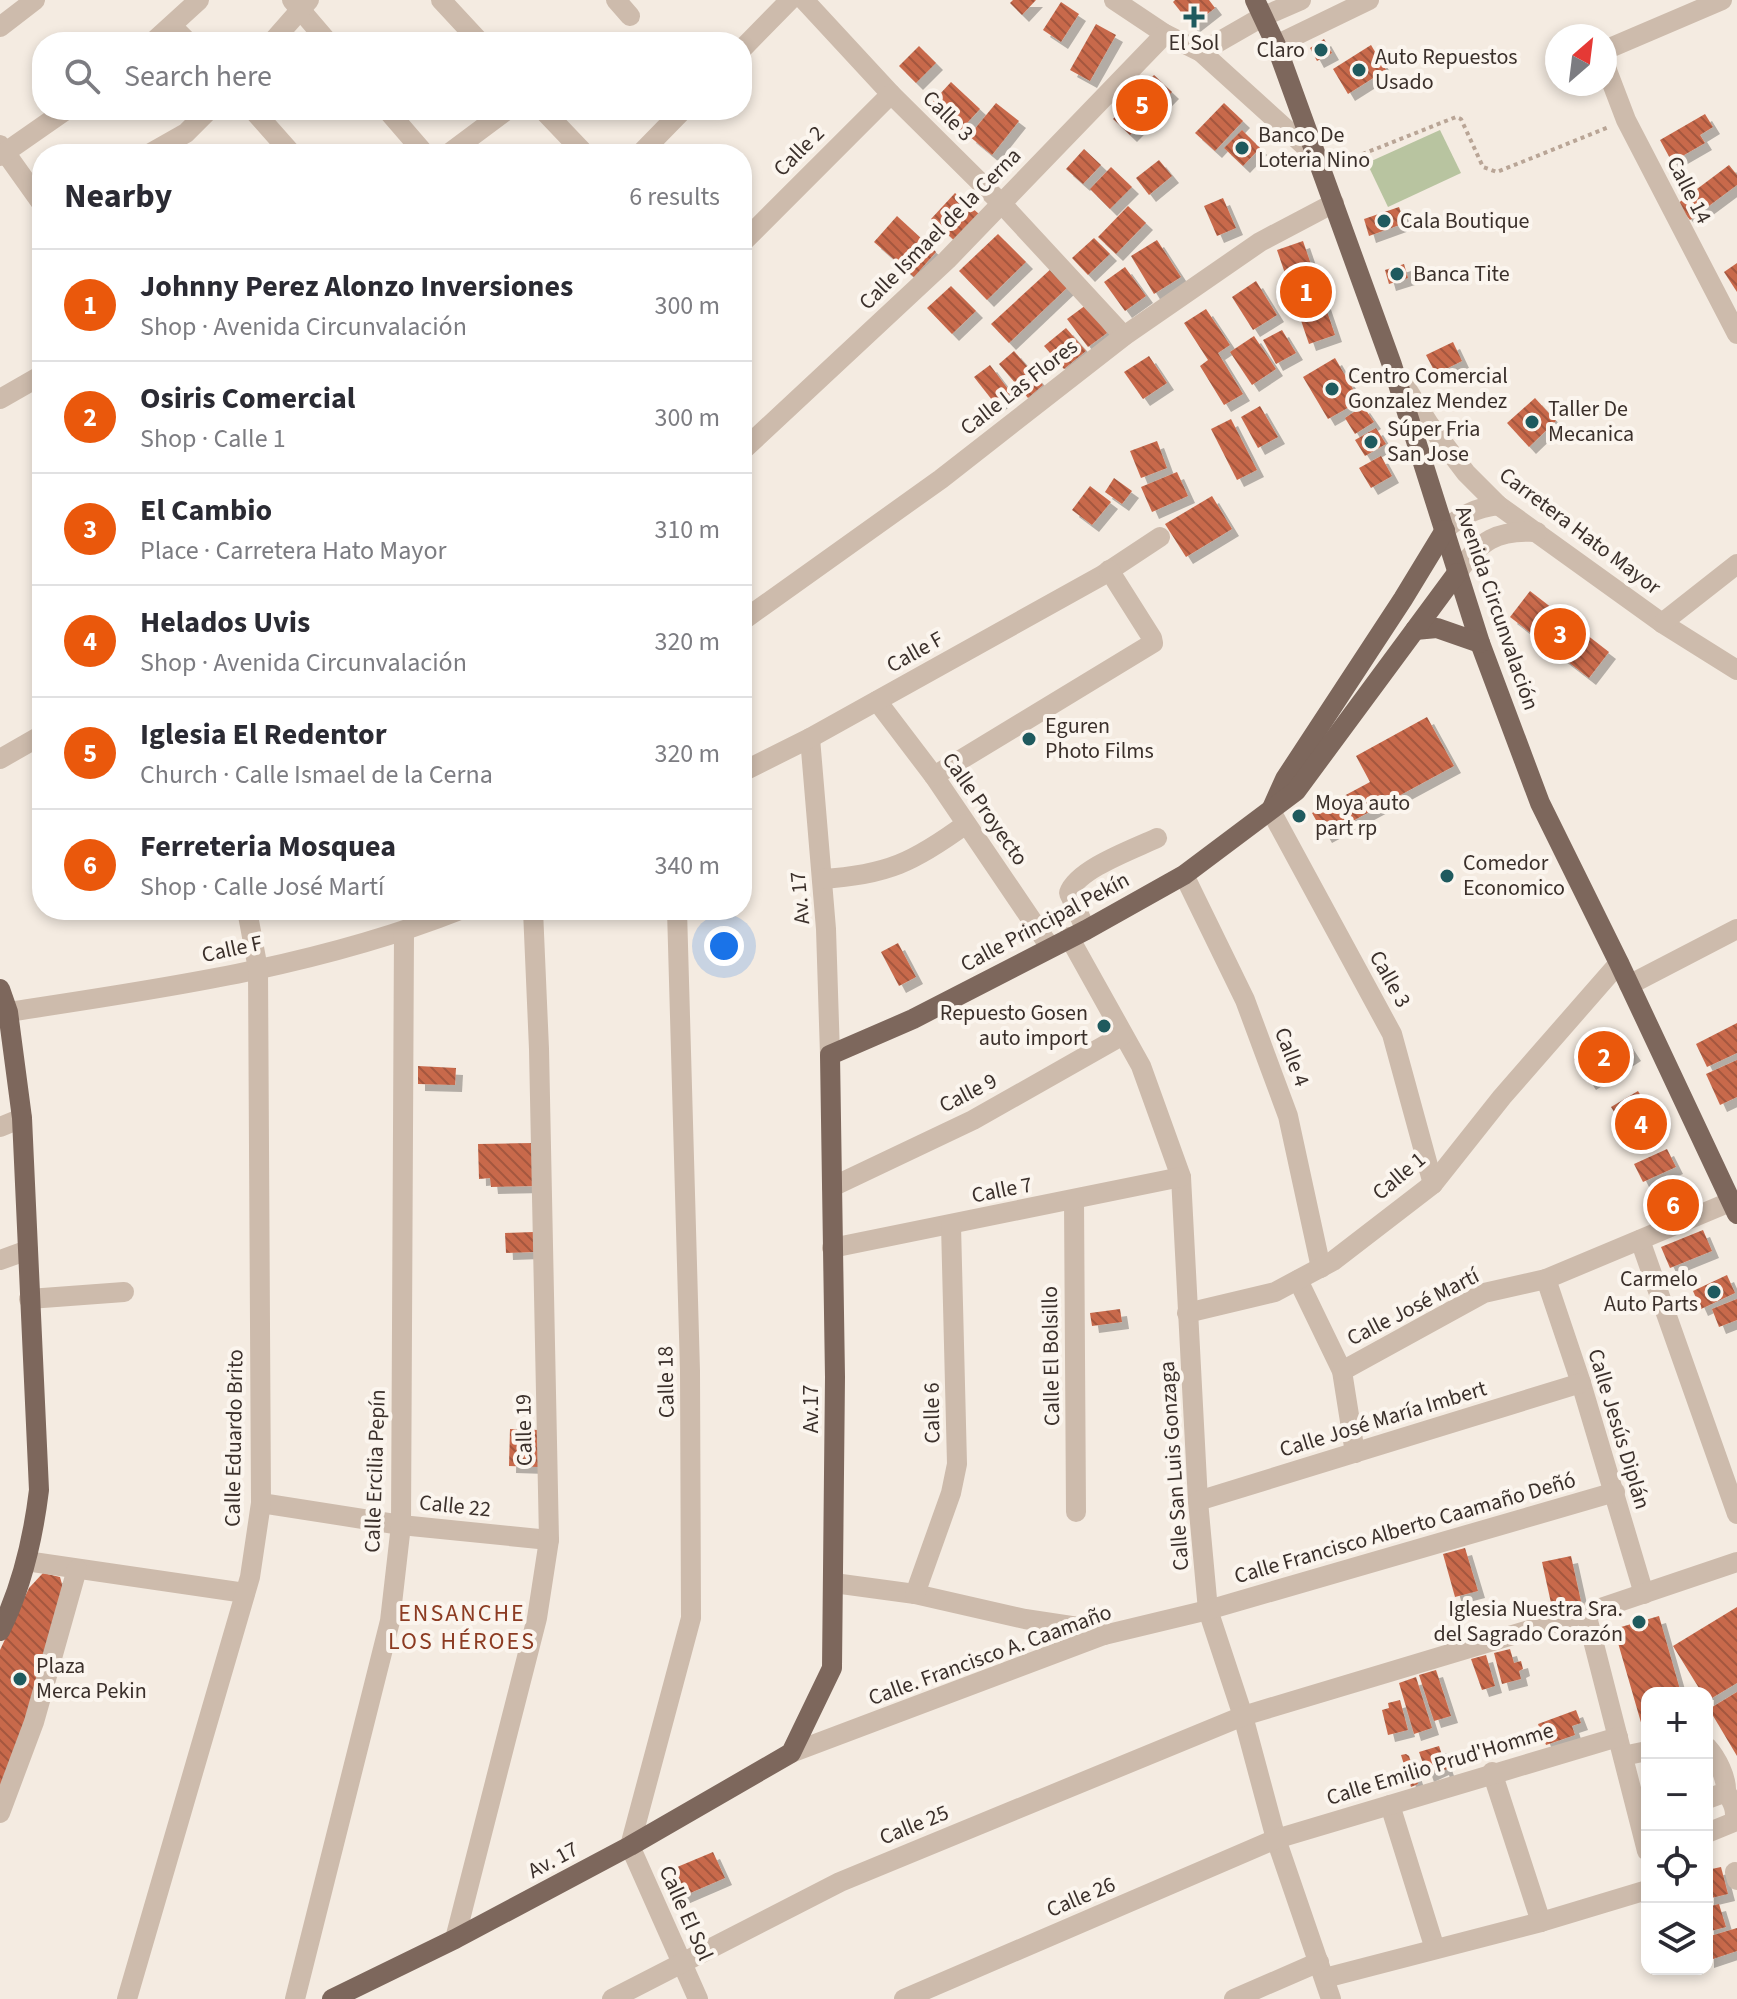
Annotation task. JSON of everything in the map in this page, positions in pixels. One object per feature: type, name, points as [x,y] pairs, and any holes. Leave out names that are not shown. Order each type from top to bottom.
[{"type":"main road","name":"Avenida Circunvalación","points":[[1258,8],[1276,45],[1392,365],[1480,643],[1540,803],[1734,1208]]},
{"type":"main road","name":"Calle Principal Pekín","points":[[1271,811],[1285,779],[1445,530]]},
{"type":"main road","name":"Calle Principal Pekín","points":[[830,1055],[913,1019],[1078,934],[1184,875],[1271,811],[1296,791],[1457,573]]},
{"type":"main road","points":[[1415,630],[1437,628],[1480,643]]},
{"type":"main road","points":[[0,989],[8,1012],[22,1118],[39,1490],[35,1526],[26,1561],[9,1586],[0,1631]]},
{"type":"main road","name":"Av.17","points":[[791,1753],[832,1668],[835,1377],[830,1055]]},
{"type":"main road","name":"Av. 17","points":[[332,1999],[455,1939],[630,1846],[791,1753]]},
{"type":"street","points":[[0,27],[35,0]]},
{"type":"street","points":[[165,32],[199,0]]},
{"type":"street","points":[[441,0],[471,32]]},
{"type":"street","points":[[616,0],[630,16]]},
{"type":"street","points":[[752,39],[790,0]]},
{"type":"street","name":"Calle 3","points":[[804,0],[891,94],[1002,204],[1124,336]]},
{"type":"street","points":[[1114,0],[1165,34],[1201,52],[1320,164]]},
{"type":"street","points":[[1201,52],[1258,8],[1301,0]]},
{"type":"street","points":[[1276,45],[1369,0]]},
{"type":"street","points":[[1617,45],[1722,0]]},
{"type":"street","points":[[1733,0],[1737,8]]},
{"type":"street","points":[[279,32],[301,3],[321,32]]},
{"type":"street","points":[[172,26],[178,32]]},
{"type":"street","name":"Calle Ismael de la Cerna","points":[[752,442],[947,260],[1165,34]]},
{"type":"street","name":"Calle 2","points":[[752,233],[891,94]]},
{"type":"street","name":"Calle 14","points":[[1617,96],[1626,120],[1737,334]]},
{"type":"street","points":[[32,191],[2,151],[50,120]]},
{"type":"street","points":[[167,144],[186,133],[199,120]]},
{"type":"street","points":[[262,120],[283,144]]},
{"type":"street","points":[[396,120],[416,144]]},
{"type":"street","points":[[461,144],[494,120]]},
{"type":"street","points":[[553,120],[575,144]]},
{"type":"street","points":[[650,144],[673,120]]},
{"type":"street","name":"Calle Las Flores","points":[[752,614],[941,479],[1124,336],[1260,242],[1334,203]]},
{"type":"street","name":"Carretera Hato Mayor","points":[[1392,365],[1429,424],[1466,473],[1498,505],[1662,623],[1737,670]]},
{"type":"street","points":[[0,399],[32,381]]},
{"type":"street","points":[[1445,530],[1466,513],[1480,507],[1498,505]]},
{"type":"street","points":[[1457,573],[1474,552],[1495,536],[1508,532],[1537,532]]},
{"type":"street","name":"Calle F","points":[[752,767],[877,701],[1109,570],[1160,537]]},
{"type":"street","points":[[1662,623],[1737,564]]},
{"type":"street","points":[[934,776],[1153,643],[1109,570]]},
{"type":"street","name":"Calle Proyecto","points":[[877,701],[934,776],[1050,947]]},
{"type":"street","name":"Av. 17","points":[[810,738],[826,929],[830,1055]]},
{"type":"street","points":[[0,759],[32,741]]},
{"type":"street","name":"Calle 3","points":[[1271,811],[1392,1034],[1433,1184]]},
{"type":"street","points":[[822,879],[860,877],[884,871],[918,856],[966,824]]},
{"type":"street","name":"Calle San Luis Gonzaga","points":[[1157,838],[1082,875],[1071,886],[1069,893],[1078,934],[1123,1035],[1141,1066],[1181,1177],[1198,1501],[1208,1610],[1243,1716],[1276,1839],[1331,1999]]},
{"type":"street","name":"Calle 4","points":[[1184,875],[1245,1000],[1288,1116],[1321,1268]]},
{"type":"street","name":"Calle Eduardo Brito","points":[[127,1999],[245,1593],[261,1503],[258,969],[249,920]]},
{"type":"street","name":"Calle F","points":[[8,1012],[141,992],[258,969],[404,932],[435,920]]},
{"type":"street","name":"Calle 19","points":[[455,1939],[537,1618],[549,1540],[542,1138],[533,920]]},
{"type":"street","name":"Calle 18","points":[[630,1846],[691,1618],[690,1371],[677,920]]},
{"type":"street","points":[[1629,985],[1737,929]]},
{"type":"street","name":"Calle Ercilia Pepín","points":[[295,1999],[390,1621],[401,1525],[404,932]]},
{"type":"street","name":"Calle 1","points":[[1187,1313],[1275,1292],[1321,1268],[1433,1184],[1502,1097],[1619,963]]},
{"type":"street","name":"Calle 9","points":[[832,1187],[973,1120],[1123,1035]]},
{"type":"street","points":[[0,1127],[22,1118]]},
{"type":"street","name":"Calle 7","points":[[832,1248],[1181,1177]]},
{"type":"street","name":"Calle El Bolsillo","points":[[1074,1200],[1076,1512]]},
{"type":"street","name":"Calle José Martí","points":[[1342,1371],[1484,1293],[1546,1279],[1640,1240],[1734,1208]]},
{"type":"street","name":"Calle 6","points":[[915,1594],[951,1493],[957,1464],[951,1225]]},
{"type":"street","points":[[1640,1240],[1737,1514]]},
{"type":"street","points":[[0,1260],[28,1250]]},
{"type":"street","name":"Calle Jesús Diplán","points":[[1546,1279],[1615,1492],[1644,1594]]},
{"type":"street","points":[[1298,1280],[1342,1371],[1355,1453]]},
{"type":"street","points":[[29,1299],[124,1292]]},
{"type":"street","name":"Calle José María Imbert","points":[[1198,1501],[1581,1383]]},
{"type":"street","name":"Calle Francisco Alberto Caamaño Deñó","points":[[1208,1610],[1615,1492]]},
{"type":"street","name":"Calle 22","points":[[261,1503],[401,1525],[549,1540]]},
{"type":"street","points":[[26,1561],[245,1593]]},
{"type":"street","name":"Calle 25","points":[[612,1999],[840,1882],[1243,1716],[1586,1613],[1737,1562]]},
{"type":"street","points":[[0,1813],[34,1722],[77,1569]]},
{"type":"street","points":[[834,1583],[915,1594],[1104,1635]]},
{"type":"street","name":"Calle. Francisco A. Caamaño","points":[[791,1753],[1104,1635],[1208,1610]]},
{"type":"street","points":[[1586,1613],[1642,1831]]},
{"type":"street","name":"Calle Emilio Prud'Homme","points":[[1276,1839],[1492,1772],[1620,1746],[1641,1750]]},
{"type":"street","points":[[1712,1831],[1734,1822],[1737,1817],[1735,1806],[1717,1796],[1727,1785],[1713,1755]]},
{"type":"street","points":[[1492,1772],[1541,1922]]},
{"type":"street","points":[[1390,1805],[1435,1949]]},
{"type":"street","name":"Calle 26","points":[[904,1999],[1276,1839]]},
{"type":"street","name":"Calle El Sol","points":[[630,1846],[698,1999]]},
{"type":"street","points":[[1234,1999],[1322,1970],[1435,1949],[1641,1892]]},
{"type":"path","points":[[1320,164],[1456,117],[1461,119],[1483,167],[1497,172],[1626,120]]},
{"type":"green space","points":[[1440,130],[1461,173],[1388,207],[1367,163]]},
{"type":"building","points":[[1013,0],[1036,0],[1022,15],[1010,3]]},
{"type":"building","name":"El Sol","points":[[1209,0],[1215,8],[1192,26],[1173,2]]},
{"type":"building","points":[[1061,2],[1079,14],[1061,42],[1043,30]]},
{"type":"building","points":[[1096,24],[1116,35],[1090,81],[1070,70]]},
{"type":"building","name":"Claro","points":[[1324,39],[1332,53],[1317,61],[1310,48]]},
{"type":"building","name":"Auto Repuestos Usado","points":[[1371,45],[1386,70],[1348,94],[1333,69]]},
{"type":"building","points":[[919,46],[936,63],[916,83],[899,66]]},
{"type":"building","points":[[1154,75],[1172,92],[1130,135],[1113,119]]},
{"type":"building","points":[[951,82],[980,109],[957,134],[928,107]]},
{"type":"building","points":[[996,103],[1019,121],[992,155],[969,136]]},
{"type":"building","points":[[1224,103],[1243,121],[1215,151],[1195,133]]},
{"type":"building","points":[[1705,114],[1713,127],[1700,135],[1705,143],[1672,162],[1660,140]]},
{"type":"building","name":"Banco De Loteria Nino","points":[[1242,130],[1260,148],[1243,166],[1224,148]]},
{"type":"building","points":[[1084,149],[1101,165],[1083,184],[1066,169]]},
{"type":"building","points":[[1159,160],[1172,176],[1149,195],[1136,178]]},
{"type":"building","points":[[1729,165],[1737,175],[1737,185],[1690,220],[1677,204]]},
{"type":"building","points":[[1111,167],[1132,187],[1110,209],[1090,189]]},
{"type":"building","points":[[955,193],[979,214],[955,241],[931,219]]},
{"type":"building","points":[[1223,198],[1236,228],[1217,236],[1204,206]]},
{"type":"building","points":[[1128,206],[1146,223],[1116,254],[1098,237]]},
{"type":"building","name":"Cala Boutique","points":[[1399,207],[1405,223],[1369,236],[1364,219]]},
{"type":"building","points":[[897,216],[936,252],[914,277],[874,242]]},
{"type":"building","points":[[998,234],[1026,262],[987,300],[959,271]]},
{"type":"building","points":[[1094,238],[1110,254],[1088,275],[1072,258]]},
{"type":"building","points":[[1157,240],[1181,277],[1154,294],[1131,256]]},
{"type":"building","points":[[1303,241],[1335,335],[1309,344],[1277,250]]},
{"type":"building","points":[[1737,263],[1737,292],[1724,272]]},
{"type":"building","name":"Banca Tite","points":[[1404,264],[1408,278],[1389,284],[1385,270]]},
{"type":"building","points":[[1053,267],[1070,285],[1009,343],[991,324]]},
{"type":"building","points":[[1125,267],[1146,296],[1125,311],[1104,282]]},
{"type":"building","points":[[1256,281],[1277,315],[1253,330],[1232,297]]},
{"type":"building","points":[[951,286],[976,311],[952,334],[927,308]]},
{"type":"building","points":[[1086,305],[1107,333],[1088,347],[1067,319]]},
{"type":"building","points":[[1206,309],[1230,345],[1218,353],[1243,394],[1224,405],[1200,366],[1208,360],[1184,323]]},
{"type":"building","points":[[1066,328],[1086,351],[1064,369],[1044,346]]},
{"type":"building","points":[[1282,330],[1296,353],[1276,364],[1263,340]]},
{"type":"building","points":[[1254,336],[1276,369],[1252,385],[1230,352]]},
{"type":"building","points":[[1453,342],[1462,361],[1436,374],[1426,355]]},
{"type":"building","points":[[1014,351],[1043,385],[1028,398],[999,364]]},
{"type":"building","points":[[1149,356],[1167,383],[1143,399],[1124,372]]},
{"type":"building","name":"Centro Comercial Gonzalez Mendez","points":[[1335,358],[1360,401],[1328,419],[1303,377]]},
{"type":"building","points":[[990,365],[1011,393],[996,405],[974,377]]},
{"type":"building","name":"Taller De Mecanica","points":[[1535,398],[1556,421],[1529,447],[1507,423]]},
{"type":"building","points":[[1260,406],[1278,437],[1258,448],[1241,417]]},
{"type":"building","points":[[1363,406],[1374,422],[1355,434],[1345,418]]},
{"type":"building","points":[[1231,419],[1257,470],[1237,480],[1211,429]]},
{"type":"building","name":"Súper Fria San Jose","points":[[1376,428],[1386,444],[1365,456],[1355,440]]},
{"type":"building","points":[[1157,441],[1167,468],[1141,478],[1130,451]]},
{"type":"building","points":[[1381,456],[1392,476],[1371,488],[1359,468]]},
{"type":"building","points":[[1177,472],[1188,496],[1152,512],[1141,487]]},
{"type":"building","points":[[1114,478],[1132,491],[1122,504],[1105,492]]},
{"type":"building","points":[[1090,486],[1111,502],[1092,525],[1072,510]]},
{"type":"building","points":[[1212,496],[1232,529],[1186,557],[1165,524]]},
{"type":"building","points":[[1530,591],[1609,652],[1589,678],[1510,617]]},
{"type":"building","points":[[1427,717],[1454,766],[1325,836],[1312,813],[1370,782],[1356,756]]},
{"type":"building","points":[[898,943],[916,977],[899,986],[881,952]]},
{"type":"building","points":[[1737,1023],[1737,1053],[1707,1067],[1696,1044]]},
{"type":"building","points":[[1619,1031],[1634,1054],[1589,1083],[1574,1059]]},
{"type":"building","points":[[1737,1060],[1737,1097],[1720,1105],[1706,1074]]},
{"type":"building","points":[[418,1066],[456,1068],[455,1085],[418,1084]]},
{"type":"building","points":[[1638,1091],[1645,1103],[1618,1118],[1611,1107]]},
{"type":"building","points":[[1652,1104],[1664,1123],[1629,1144],[1617,1125]]},
{"type":"building","points":[[536,1143],[537,1186],[491,1187],[490,1178],[479,1179],[478,1144]]},
{"type":"building","points":[[1667,1149],[1676,1167],[1643,1182],[1634,1164]]},
{"type":"building","points":[[1681,1186],[1692,1209],[1664,1223],[1653,1200]]},
{"type":"building","points":[[1703,1230],[1712,1251],[1670,1268],[1661,1247]]},
{"type":"building","points":[[534,1232],[534,1252],[506,1253],[505,1233]]},
{"type":"building","name":"Carmelo Auto Parts","points":[[1727,1275],[1735,1293],[1701,1309],[1693,1291]]},
{"type":"building","points":[[1737,1299],[1737,1320],[1719,1327],[1712,1309]]},
{"type":"building","points":[[1120,1309],[1122,1322],[1092,1326],[1090,1313]]},
{"type":"building","points":[[510,1429],[539,1430],[539,1467],[509,1466]]},
{"type":"building","points":[[1465,1548],[1478,1591],[1455,1597],[1443,1554]]},
{"type":"building","points":[[1571,1556],[1582,1606],[1553,1612],[1542,1562]]},
{"type":"building","name":"Plaza Merca Pekin","points":[[43,1573],[60,1577],[63,1588],[44,1665],[0,1791],[0,1650],[29,1588]]},
{"type":"building","points":[[1737,1607],[1737,1683],[1713,1697],[1713,1687],[1698,1687],[1673,1646]]},
{"type":"building","points":[[1659,1616],[1679,1687],[1641,1687],[1641,1723],[1614,1629]]},
{"type":"building","points":[[1510,1649],[1514,1663],[1521,1661],[1521,1679],[1502,1684],[1494,1653]]},
{"type":"building","points":[[1486,1655],[1495,1686],[1482,1690],[1471,1659]]},
{"type":"building","points":[[1436,1670],[1451,1716],[1434,1721],[1419,1675]]},
{"type":"building","points":[[1416,1677],[1432,1728],[1414,1734],[1399,1683]]},
{"type":"building","points":[[1737,1692],[1737,1756],[1713,1716],[1713,1707]]},
{"type":"building","points":[[1400,1700],[1408,1730],[1388,1735],[1382,1710],[1389,1708],[1388,1703]]},
{"type":"building","points":[[1576,1710],[1581,1723],[1572,1726],[1575,1735],[1546,1745],[1538,1724]]},
{"type":"building","points":[[1439,1746],[1447,1769],[1427,1775],[1419,1752]]},
{"type":"building","points":[[1406,1754],[1418,1784],[1411,1787],[1401,1755]]},
{"type":"building","points":[[713,1852],[725,1878],[681,1897],[670,1870]]},
{"type":"building","points":[[1721,1867],[1728,1894],[1713,1898],[1713,1869]]},
{"type":"building","points":[[1719,1904],[1726,1927],[1713,1930],[1713,1906]]},
{"type":"building","points":[[1737,1928],[1737,1951],[1713,1959],[1713,1935]]},
{"type":"place","name":"El Sol","points":[[1194,17]]},
{"type":"place","name":"Claro","points":[[1321,50]]},
{"type":"place","name":"Auto Repuestos Usado","points":[[1359,70]]},
{"type":"place","name":"Iglesia El Redentor","points":[[1142,105]]},
{"type":"place","name":"Banco De Loteria Nino","points":[[1242,148]]},
{"type":"place","name":"Cala Boutique","points":[[1384,221]]},
{"type":"place","name":"Banca Tite","points":[[1397,274]]},
{"type":"place","name":"Johnny Perez Alonzo Inversiones","points":[[1306,292]]},
{"type":"place","name":"Centro Comercial Gonzalez Mendez","points":[[1332,389]]},
{"type":"place","name":"Taller De Mecanica","points":[[1532,422]]},
{"type":"place","name":"Súper Fria San Jose","points":[[1371,442]]},
{"type":"place","name":"El Cambio","points":[[1560,634]]},
{"type":"place","name":"Eguren Photo Films","points":[[1029,739]]},
{"type":"place","name":"Moya auto part rp","points":[[1299,816]]},
{"type":"place","name":"Comedor Economico","points":[[1447,876]]},
{"type":"place","name":"Repuesto Gosen auto import","points":[[1104,1026]]},
{"type":"place","name":"Osiris Comercial","points":[[1604,1057]]},
{"type":"place","name":"Helados Uvis","points":[[1641,1124]]},
{"type":"place","name":"Ferreteria Mosquea","points":[[1673,1205]]},
{"type":"place","name":"Carmelo Auto Parts","points":[[1714,1292]]},
{"type":"place","name":"Iglesia Nuestra Sra. del Sagrado Corazón","points":[[1639,1622]]},
{"type":"place","name":"Plaza Merca Pekin","points":[[20,1679]]},
{"type":"district","name":"ENSANCHE LOS HÉROES","points":[[462,1627]]}]
